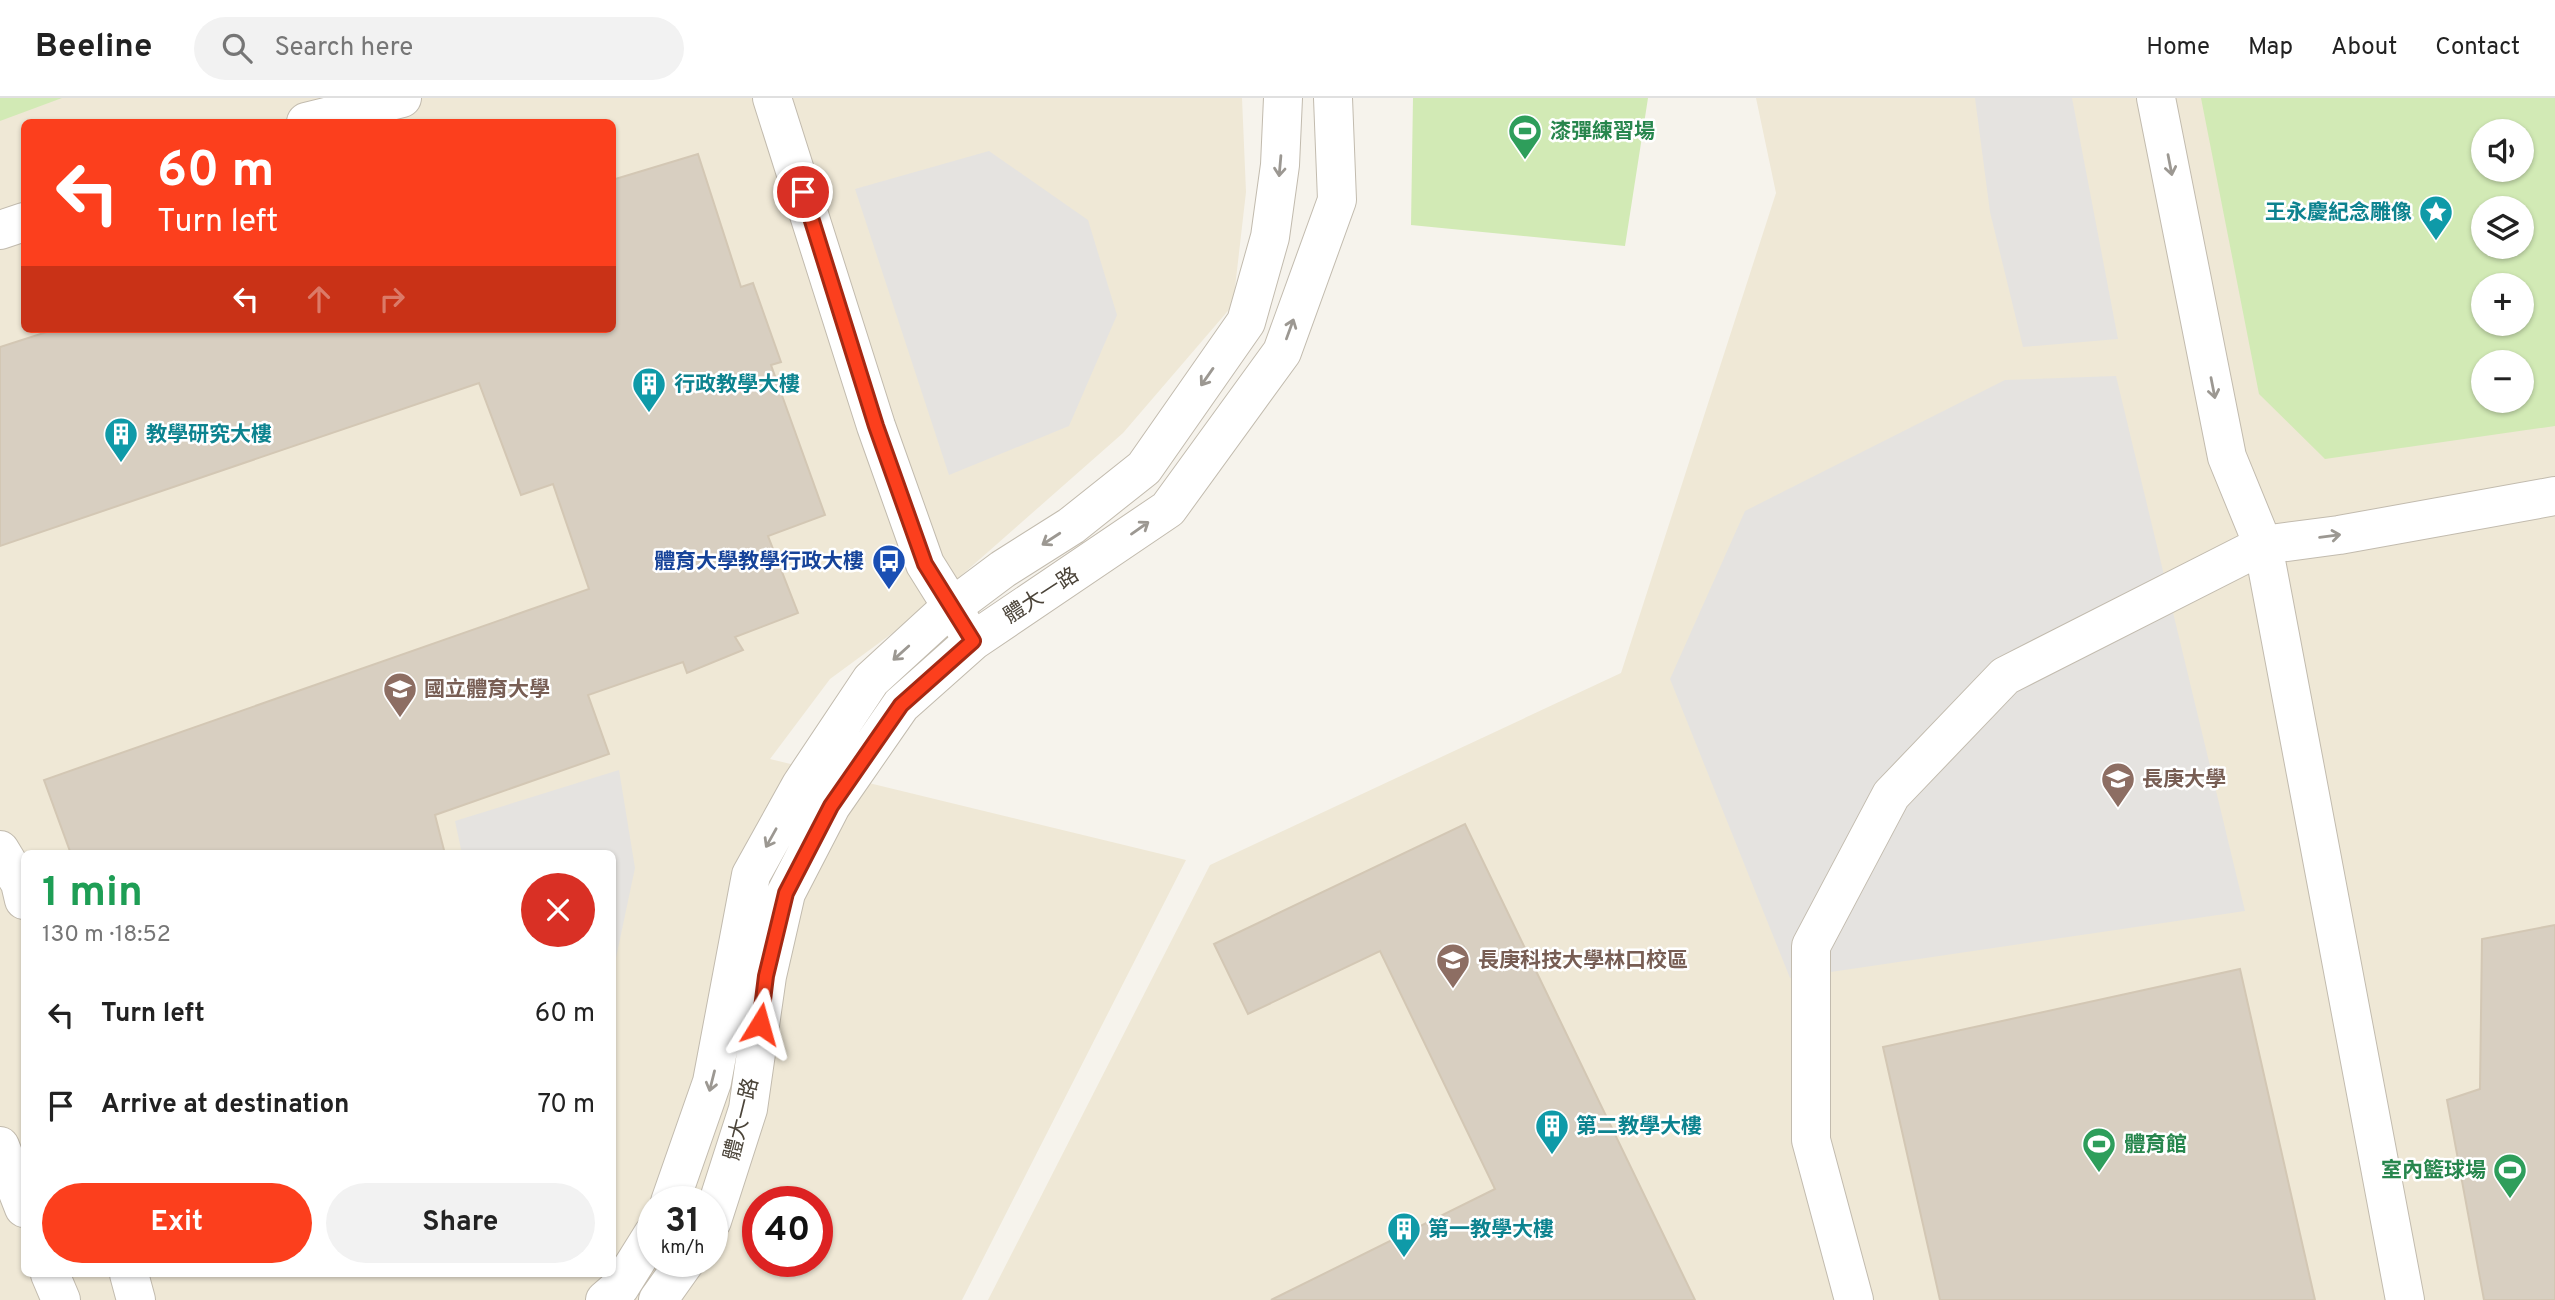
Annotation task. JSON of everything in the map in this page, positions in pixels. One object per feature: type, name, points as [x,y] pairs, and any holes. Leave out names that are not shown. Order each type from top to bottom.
[{"type":"street","points":[[318,119],[402,98]]},
{"type":"street","points":[[772,98],[885,451],[925,564],[973,641]]},
{"type":"street","name":"體大一路","points":[[676,1186],[712,1082],[751,875],[801,785],[871,680],[952,608],[1003,569],[1071,526],[1144,468],[1246,322],[1270,237],[1280,165],[1283,98]]},
{"type":"street","name":"體大一路","points":[[723,1186],[748,1109],[766,976],[786,893],[831,806],[901,705],[973,641],[1168,509],[1282,352],[1337,200],[1333,98]]},
{"type":"street","points":[[2157,98],[2227,457],[2263,545],[2405,1300]]},
{"type":"street","points":[[0,230],[21,223]]},
{"type":"street","points":[[1854,1300],[1811,1140],[1811,946],[1891,796],[2005,676],[2263,545],[2339,536],[2555,496]]},
{"type":"street","points":[[0,849],[21,887]]},
{"type":"street","points":[[0,1146],[21,1200]]},
{"type":"street","points":[[605,1300],[620,1286],[637,1259]]},
{"type":"street","points":[[51,1277],[61,1300]]},
{"type":"street","points":[[130,1277],[136,1300]]},
{"type":"street","points":[[658,1300],[674,1277]]},
{"type":"shaded area","name":"國立體育大學","points":[[0,98],[1242,98],[1246,192],[1233,305],[1123,433],[913,618],[830,679],[770,759],[1186,860],[962,1300],[0,1300]]},
{"type":"shaded area","name":"長庚大學","points":[[1756,98],[2555,98],[2555,1300],[988,1300],[1210,865],[1621,673],[1776,193]]},
{"type":"shaded area","points":[[1975,98],[2072,98],[2118,339],[2023,347],[1990,212]]},
{"type":"shaded area","points":[[989,151],[1088,220],[1117,315],[1069,426],[949,475],[855,189]]},
{"type":"shaded area","points":[[2116,376],[2245,911],[1790,978],[1670,679],[1745,511],[2005,380]]},
{"type":"shaded area","points":[[619,770],[635,868],[616,958],[616,850],[461,850],[455,821]]},
{"type":"green space","points":[[0,98],[62,98],[0,121]]},
{"type":"green space","name":"漆彈練習場","points":[[1413,98],[1648,98],[1625,246],[1411,225]]},
{"type":"green space","points":[[2201,98],[2555,98],[2555,426],[2325,459],[2259,394]]},
{"type":"building","points":[[698,154],[741,287],[753,283],[781,362],[771,365],[825,515],[768,536],[798,613],[735,637],[743,650],[687,673],[683,662],[588,695],[609,754],[435,815],[444,850],[70,850],[44,780],[589,589],[553,484],[521,495],[479,383],[0,546],[0,347],[44,333],[616,333],[616,179]]},
{"type":"building","name":"第二教學大樓","points":[[1465,824],[1695,1300],[1271,1300],[1495,1189],[1380,951],[1248,1014],[1214,944]]},
{"type":"building","name":"室內籃球場","points":[[2555,925],[2555,1300],[2484,1300],[2447,1100],[2480,1089],[2482,939]]},
{"type":"building","name":"體育館","points":[[2240,969],[2315,1300],[1940,1300],[1883,1047]]},
{"type":"place","name":"漆彈練習場","points":[[1525,161]]},
{"type":"place","name":"王永慶紀念雕像","points":[[2436,242]]},
{"type":"place","name":"行政教學大樓","points":[[649,414]]},
{"type":"place","name":"教學研究大樓","points":[[121,464]]},
{"type":"place","name":"體育大學教學行政大樓","points":[[889,591]]},
{"type":"place","name":"國立體育大學","points":[[400,719]]},
{"type":"place","name":"長庚大學","points":[[2118,809]]},
{"type":"place","name":"長庚科技大學林口校區","points":[[1453,990]]},
{"type":"place","name":"第二教學大樓","points":[[1552,1156]]},
{"type":"place","name":"體育館","points":[[2099,1174]]},
{"type":"place","name":"室內籃球場","points":[[2510,1200]]},
{"type":"place","name":"第一教學大樓","points":[[1404,1259]]},
{"type":"route","points":[[760,1024],[766,976],[786,893],[831,806],[901,705],[973,641],[925,564],[876,426],[803,192]]}]
